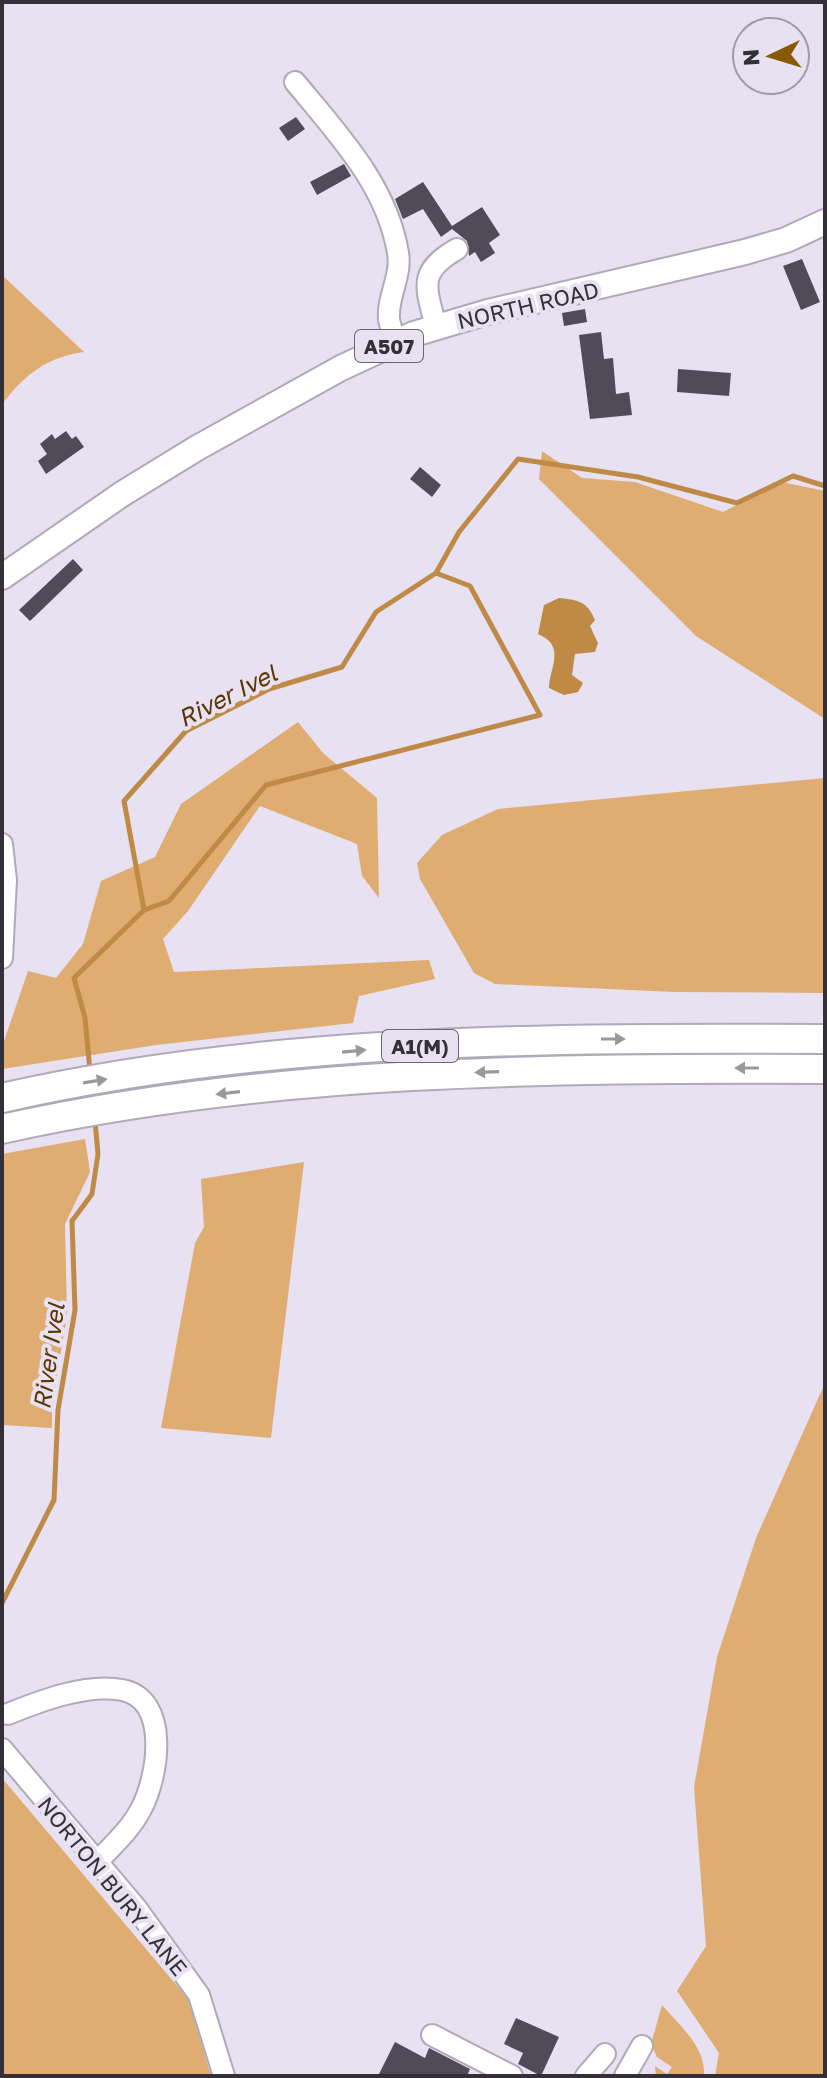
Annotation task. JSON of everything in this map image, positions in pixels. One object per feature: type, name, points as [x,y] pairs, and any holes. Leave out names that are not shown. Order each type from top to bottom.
[{"type":"highway","name":"A1(M)","points":[[10,1096],[240,1061],[434,1044],[563,1039],[825,1039]]},
{"type":"highway","name":"A1(M)","points":[[2,1129],[143,1104],[369,1078],[564,1069],[825,1069]]},
{"type":"main road","name":"NORTH ROAD","points":[[2,577],[122,494],[197,448],[341,368],[396,343],[436,327],[745,252],[786,240],[825,222]]},
{"type":"street","points":[[295,82],[353,154],[376,189],[392,230],[398,255],[398,280],[389,317],[396,343]]},
{"type":"street","points":[[436,327],[427,281],[437,261],[457,249]]},
{"type":"street","points":[[2,844],[6,880],[2,958]]},
{"type":"street","points":[[8,1714],[47,1700],[110,1689],[133,1694],[149,1713],[156,1741],[149,1792],[132,1824],[98,1861]]},
{"type":"street","name":"NORTON BURY LANE","points":[[2,1749],[98,1861],[199,1995],[224,2076]]},
{"type":"street","points":[[432,2035],[512,2076]]},
{"type":"street","points":[[625,2076],[642,2046]]},
{"type":"street","points":[[586,2076],[605,2054]]},
{"type":"shaded area","points":[[2,275],[84,352],[58,358],[37,369],[2,404]]},
{"type":"shaded area","points":[[542,451],[582,478],[635,482],[723,512],[782,482],[825,491],[825,719],[696,636],[539,479]]},
{"type":"shaded area","points":[[559,598],[577,601],[589,609],[595,620],[590,626],[598,643],[595,652],[575,654],[572,675],[583,683],[578,692],[564,695],[549,688],[554,651],[547,639],[538,634],[544,605]]},
{"type":"shaded area","points":[[298,722],[323,753],[377,798],[379,898],[362,876],[357,844],[260,806],[188,911],[163,939],[174,972],[429,960],[435,979],[359,996],[353,1023],[156,1045],[2,1069],[2,1047],[28,971],[56,978],[83,944],[101,881],[155,857],[181,804]]},
{"type":"shaded area","points":[[825,778],[825,993],[675,992],[495,984],[474,973],[420,879],[417,863],[442,835],[498,809]]},
{"type":"shaded area","points":[[85,1139],[90,1172],[65,1224],[67,1316],[52,1405],[52,1428],[2,1425],[2,1154]]},
{"type":"shaded area","points":[[304,1162],[271,1438],[161,1428],[195,1243],[204,1227],[201,1179]]},
{"type":"shaded area","points":[[825,1383],[825,2076],[715,2076],[719,2053],[677,1991],[706,1946],[694,1787],[717,1657],[756,1538]]},
{"type":"shaded area","points":[[2,1778],[189,2000],[211,2076],[2,2076]]},
{"type":"shaded area","points":[[662,2005],[696,2046],[704,2065],[704,2076],[656,2076],[655,2066],[667,2074],[672,2067],[657,2057],[651,2044]]},
{"type":"building","points":[[296,117],[305,129],[288,141],[279,128]]},
{"type":"building","points":[[344,164],[351,176],[317,195],[310,182]]},
{"type":"building","points":[[423,182],[452,226],[482,207],[500,235],[489,243],[495,253],[481,262],[475,252],[469,256],[467,241],[452,229],[441,237],[423,209],[403,219],[395,199]]},
{"type":"building","points":[[802,259],[820,302],[801,310],[783,266]]},
{"type":"building","points":[[585,309],[587,322],[564,326],[562,313]]},
{"type":"building","points":[[601,332],[604,359],[613,358],[616,394],[629,392],[632,415],[590,419],[579,335]]},
{"type":"building","points":[[678,369],[731,373],[729,396],[677,392]]},
{"type":"building","points":[[66,431],[72,439],[76,436],[84,447],[46,474],[38,461],[47,454],[40,444],[52,434],[55,439]]},
{"type":"building","points":[[420,467],[441,485],[432,497],[410,479]]},
{"type":"building","points":[[73,559],[83,570],[30,621],[19,610]]},
{"type":"building","points":[[516,2018],[559,2037],[541,2076],[518,2064],[523,2053],[504,2044]]},
{"type":"building","points":[[395,2042],[425,2058],[429,2048],[470,2069],[467,2076],[378,2076]]},
{"type":"waterway","name":"River Ivel","points":[[90,1071],[85,1018],[74,978],[144,910],[124,801],[186,731],[269,689],[342,667],[376,612],[436,573],[459,532],[518,459],[638,477],[737,503],[793,476],[825,486]]},
{"type":"waterway","points":[[144,910],[169,901],[266,785],[540,715],[470,586],[436,573]]},
{"type":"waterway","name":"River Ivel","points":[[2,1603],[54,1500],[58,1410],[75,1310],[72,1221],[92,1194],[98,1154],[95,1121]]}]
